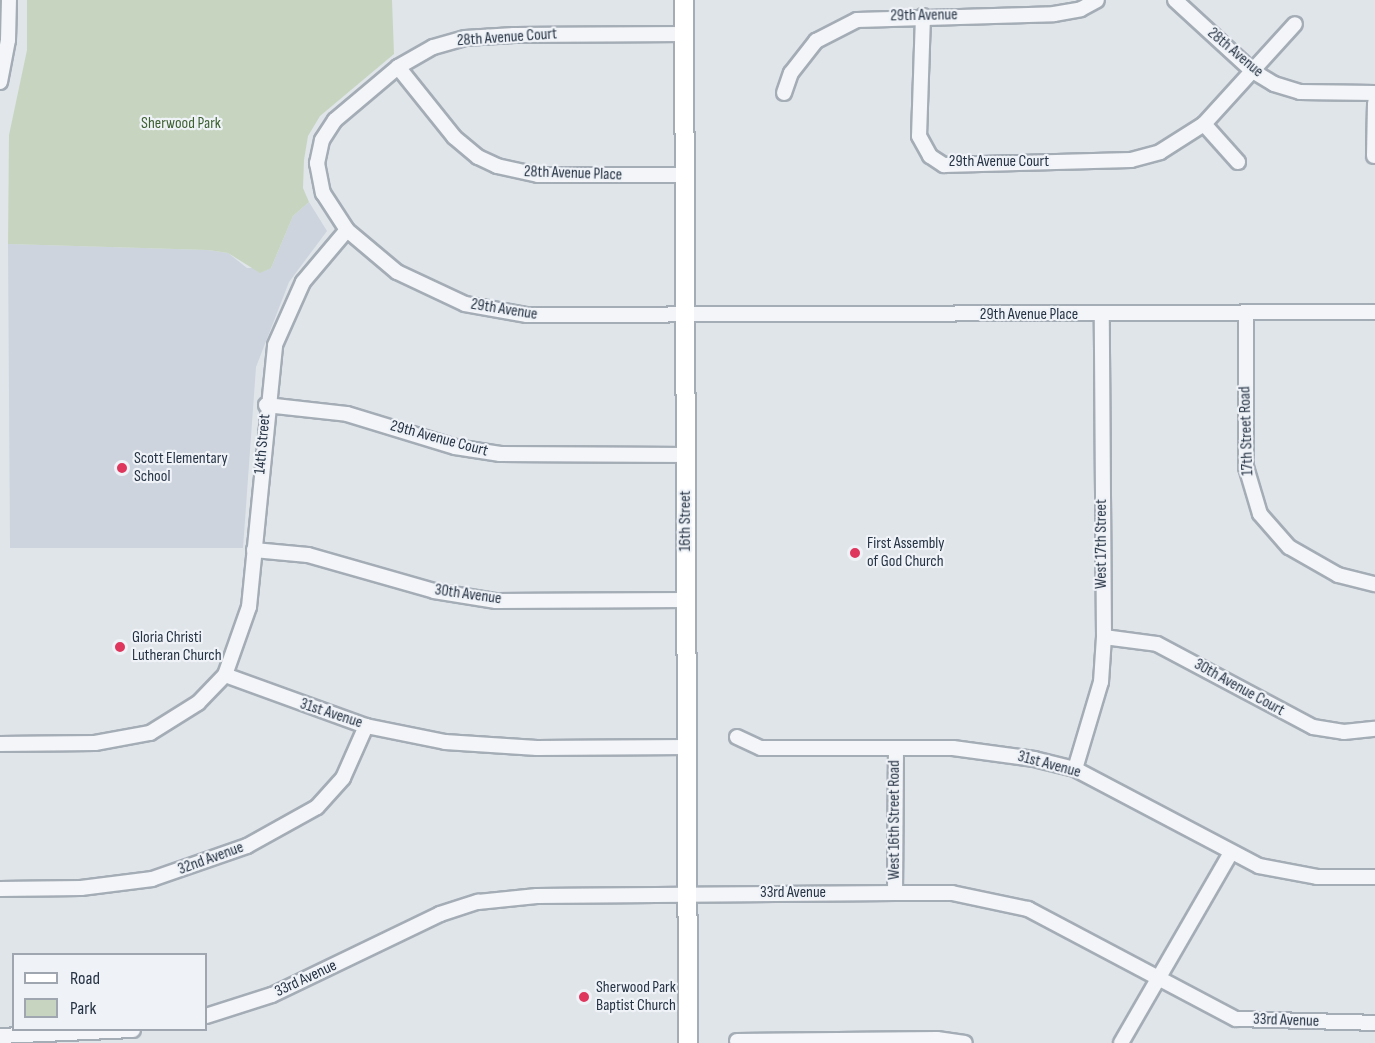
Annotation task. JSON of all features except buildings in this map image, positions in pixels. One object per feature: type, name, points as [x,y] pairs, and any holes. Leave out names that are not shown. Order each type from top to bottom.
[{"type":"main road","name":"16th Street","points":[[684,0],[688,1043]]},
{"type":"street","points":[[0,82],[8,40],[9,0]]},
{"type":"street","name":"29th Avenue","points":[[784,93],[804,52],[843,25],[876,17],[1054,14],[1081,9],[1097,0]]},
{"type":"street","name":"28th Avenue","points":[[1175,0],[1251,70],[1300,92],[1375,93]]},
{"type":"street","name":"29th Avenue Court","points":[[923,16],[919,136],[930,156],[944,165],[1131,160],[1160,152],[1204,124],[1251,70],[1296,24]]},
{"type":"street","name":"28th Avenue Court","points":[[347,230],[319,183],[317,163],[322,140],[334,120],[398,67],[433,47],[465,38],[684,34]]},
{"type":"street","name":"28th Avenue Place","points":[[398,67],[454,137],[478,157],[497,166],[538,175],[685,175]]},
{"type":"street","points":[[1374,156],[1375,103]]},
{"type":"street","points":[[1204,124],[1238,162]]},
{"type":"street","name":"29th Avenue","points":[[347,230],[397,272],[465,304],[527,315],[684,315]]},
{"type":"street","name":"14th Street","points":[[225,675],[249,607],[266,405],[275,345],[286,315],[303,282],[347,230]]},
{"type":"street","name":"29th Avenue Place","points":[[684,315],[1246,315],[1375,312]]},
{"type":"street","name":"West 17th Street","points":[[1075,769],[1101,682],[1104,637],[1102,315]]},
{"type":"street","name":"17th Street Road","points":[[1246,315],[1246,467],[1260,514],[1289,547],[1338,575],[1375,584]]},
{"type":"street","name":"29th Avenue Court","points":[[266,405],[347,414],[445,444],[490,453],[686,455]]},
{"type":"street","name":"30th Avenue","points":[[254,550],[309,555],[434,591],[496,601],[686,600]]},
{"type":"street","name":"30th Avenue Court","points":[[1104,637],[1157,644],[1313,727],[1344,732],[1375,729]]},
{"type":"street","points":[[0,744],[95,744],[150,733],[198,703],[225,675]]},
{"type":"street","name":"31st Avenue","points":[[225,675],[366,726],[481,745],[687,747]]},
{"type":"street","name":"32nd Avenue","points":[[0,889],[81,888],[152,879],[247,846],[317,807],[343,778],[366,726]]},
{"type":"street","name":"31st Avenue","points":[[737,737],[761,748],[896,748],[998,752],[1075,769],[1230,854],[1277,873],[1375,877]]},
{"type":"street","name":"West 16th Street Road","points":[[895,893],[896,748]]},
{"type":"street","points":[[1121,1043],[1230,854]]},
{"type":"street","name":"33rd Avenue","points":[[207,1016],[272,995],[440,914],[478,902],[537,896],[687,893],[952,893],[1028,909],[1236,1019],[1375,1023]]},
{"type":"street","points":[[0,1036],[95,1031]]},
{"type":"street","points":[[737,1041],[937,1039],[965,1043]]},
{"type":"shaded area","points":[[309,202],[327,231],[289,282],[256,367],[243,548],[10,548],[8,244],[208,250],[228,253],[247,268],[271,268],[293,216]]},
{"type":"green space","name":"Sherwood Park","points":[[27,0],[392,0],[394,54],[320,116],[308,136],[303,188],[309,202],[293,216],[271,268],[260,273],[228,253],[208,250],[8,244],[9,135],[27,50]]},
{"type":"place","name":"Scott Elementary School","points":[[122,468]]},
{"type":"place","name":"First Assembly of God Church","points":[[855,553]]},
{"type":"place","name":"Gloria Christi Lutheran Church","points":[[120,647]]},
{"type":"place","name":"Sherwood Park Baptist Church","points":[[584,997]]}]
